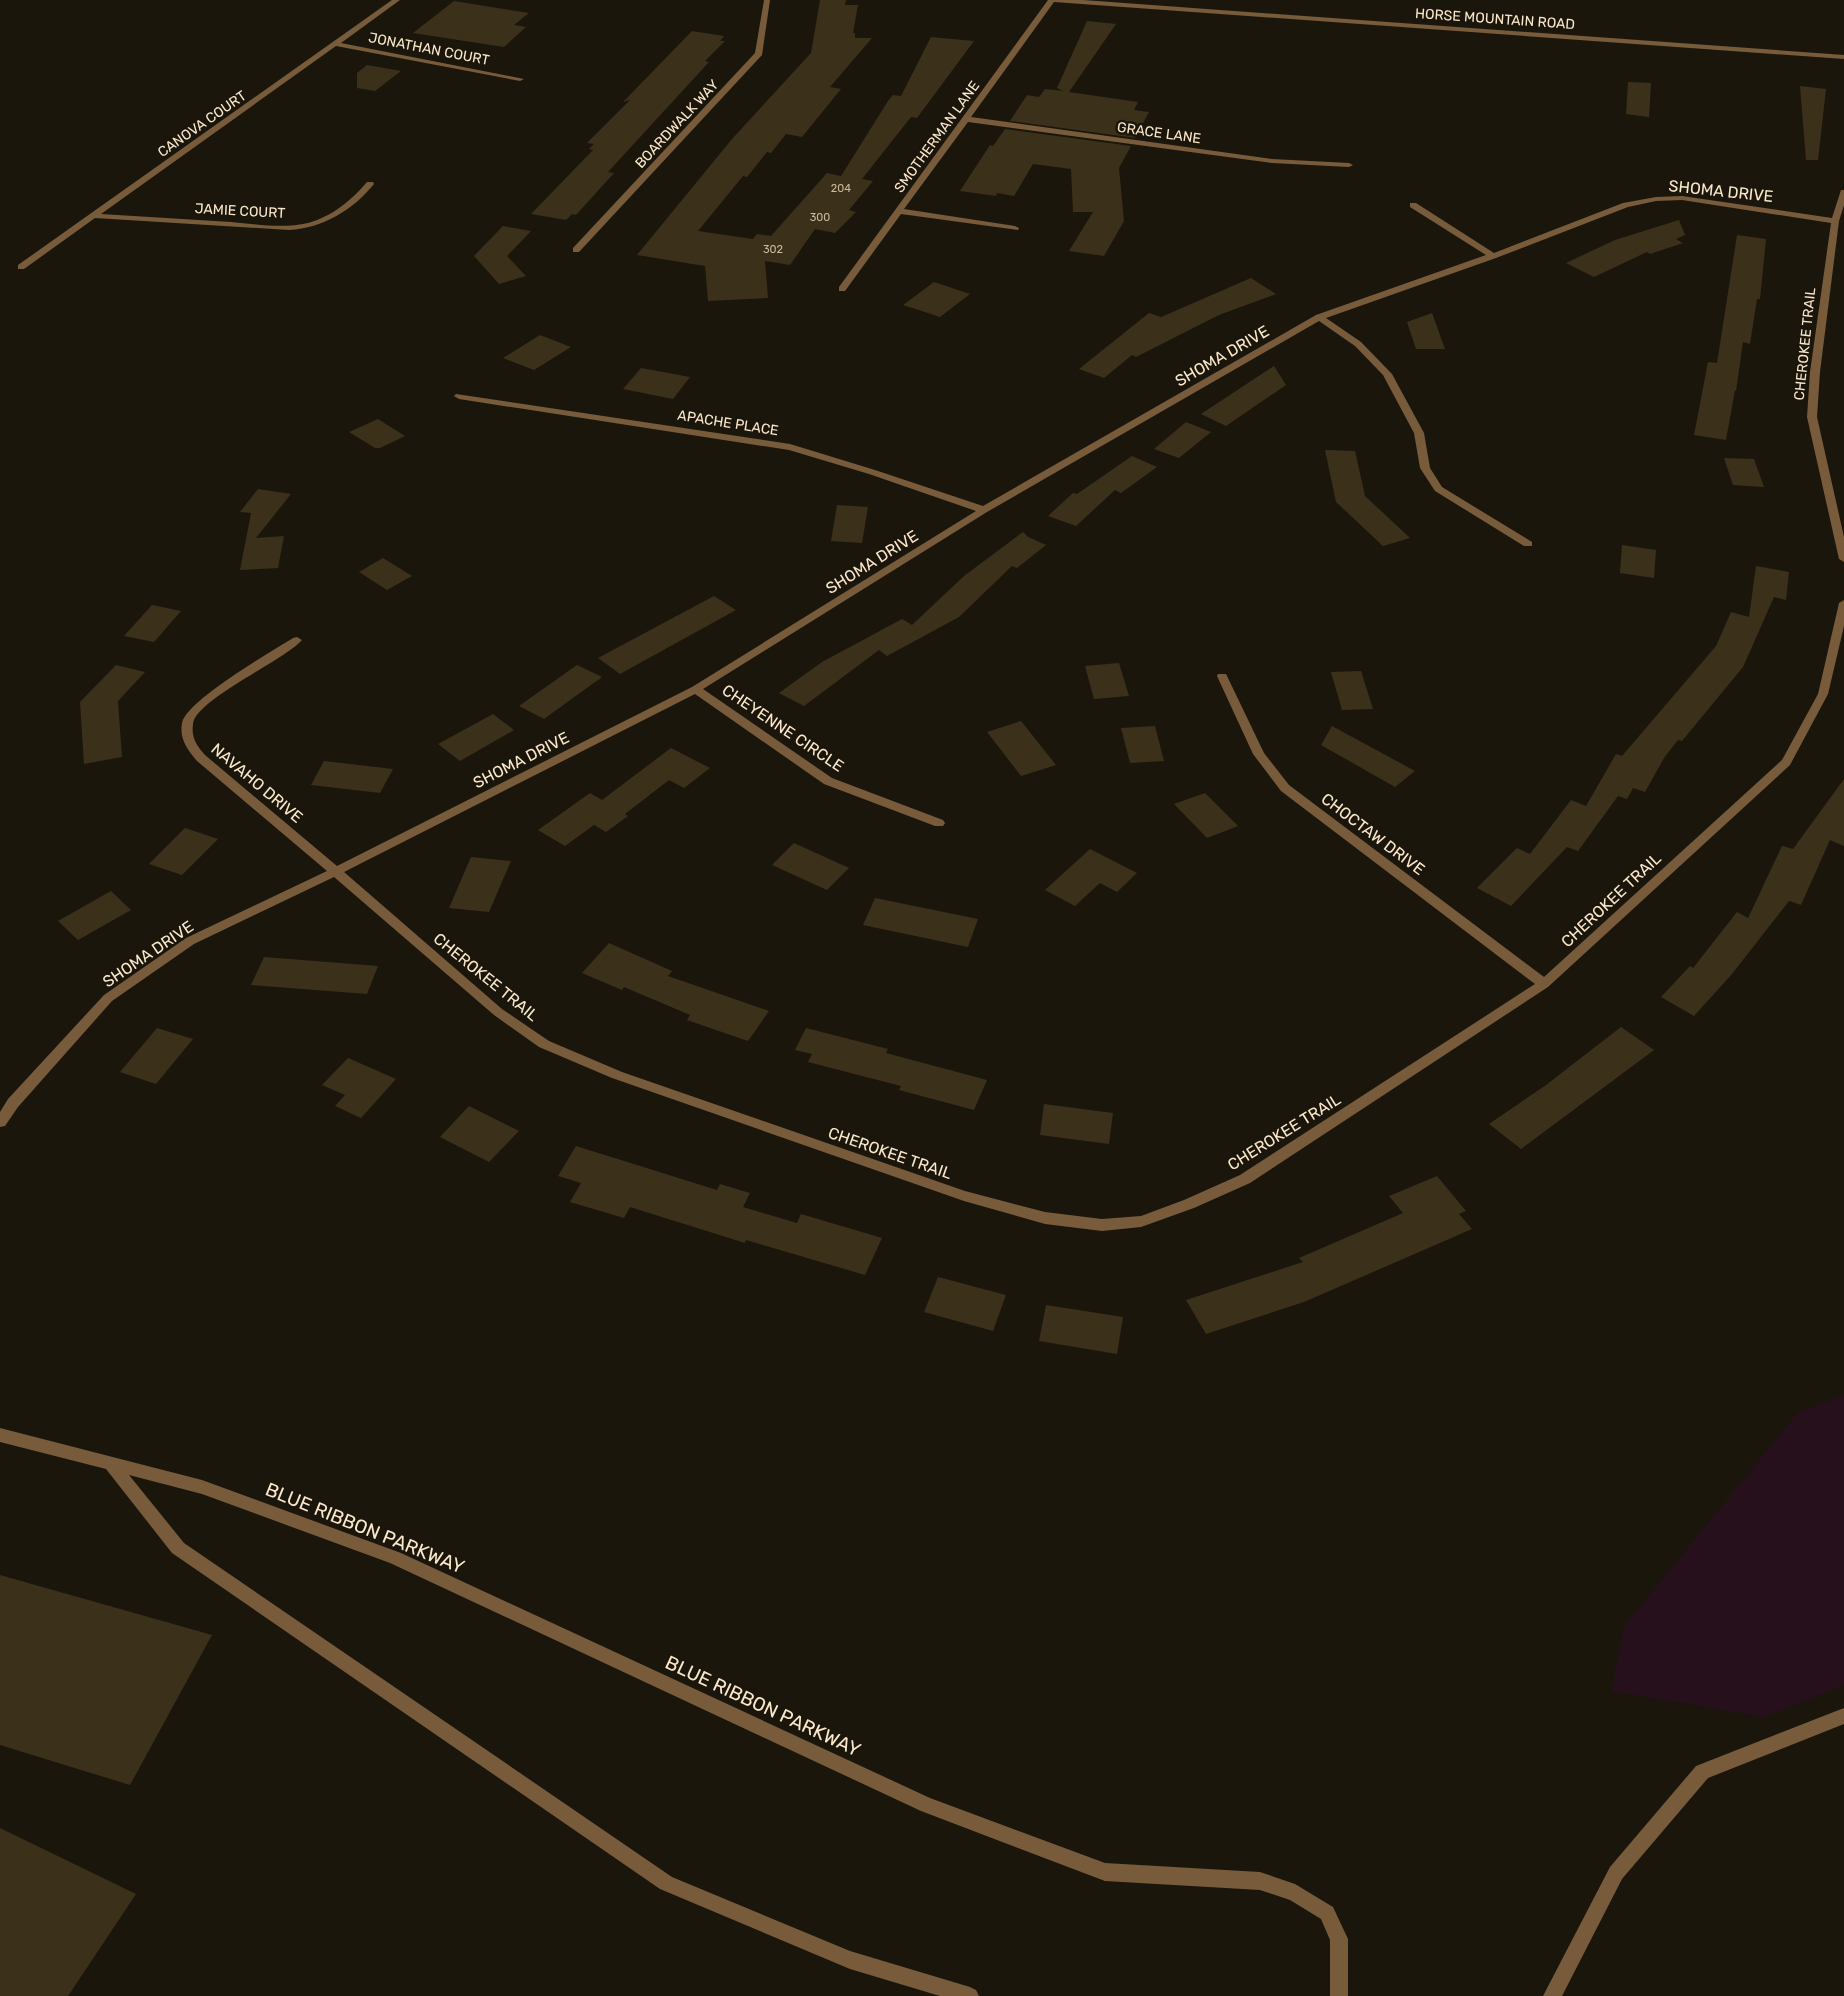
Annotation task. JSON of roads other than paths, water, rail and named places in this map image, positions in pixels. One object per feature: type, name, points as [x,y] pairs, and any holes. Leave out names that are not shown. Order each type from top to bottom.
[{"type":"street","name":"CANOVA COURT","points":[[21,267],[397,0]]},
{"type":"street","name":"BOARDWALK WAY","points":[[576,250],[759,53],[767,0]]},
{"type":"street","name":"HORSE MOUNTAIN ROAD","points":[[1053,0],[1844,57]]},
{"type":"street","name":"SMOTHERMAN LANE","points":[[842,289],[1053,0]]},
{"type":"street","name":"JONATHAN COURT","points":[[334,44],[520,79]]},
{"type":"street","name":"GRACE LANE","points":[[966,119],[1272,161],[1349,165]]},
{"type":"street","name":"JAMIE COURT","points":[[94,216],[269,227],[298,227],[311,225],[325,219],[360,197],[370,184]]},
{"type":"street","name":"CHEROKEE TRAIL","points":[[1844,192],[1835,221],[1815,372],[1812,417],[1844,558]]},
{"type":"street","name":"SHOMA DRIVE","points":[[0,1122],[13,1103],[108,998],[190,941],[336,872],[696,689],[984,510],[1319,317],[1493,256],[1626,205],[1656,199],[1690,199],[1835,221]]},
{"type":"street","points":[[1413,205],[1493,256]]},
{"type":"street","points":[[899,211],[1014,228]]},
{"type":"street","points":[[1319,317],[1358,344],[1387,374],[1419,433],[1425,468],[1438,489],[1528,544]]},
{"type":"street","name":"APACHE PLACE","points":[[459,396],[790,447],[872,472],[984,510]]},
{"type":"street","name":"CHEROKEE TRAIL","points":[[336,872],[498,1012],[544,1044],[617,1075],[964,1196],[1045,1218],[1102,1225],[1141,1221],[1189,1204],[1245,1179],[1544,984],[1786,762],[1823,694],[1844,603]]},
{"type":"street","name":"NAVAHO DRIVE","points":[[297,640],[251,669],[205,702],[190,716],[187,724],[189,744],[201,758],[336,872]]},
{"type":"street","name":"CHOCTAW DRIVE","points":[[1222,676],[1259,754],[1285,788],[1544,984]]},
{"type":"street","name":"CHEYENNE CIRCLE","points":[[696,689],[828,781],[939,823]]},
{"type":"street","name":"BLUE RIBBON PARKWAY","points":[[0,1435],[202,1487],[395,1558],[927,1805],[1105,1872],[1260,1881],[1295,1893],[1327,1913],[1339,1939],[1339,1996]]},
{"type":"street","points":[[110,1463],[178,1548],[666,1883],[850,1960],[970,1996]]},
{"type":"street","points":[[1552,1996],[1616,1873],[1702,1772],[1844,1716]]}]
